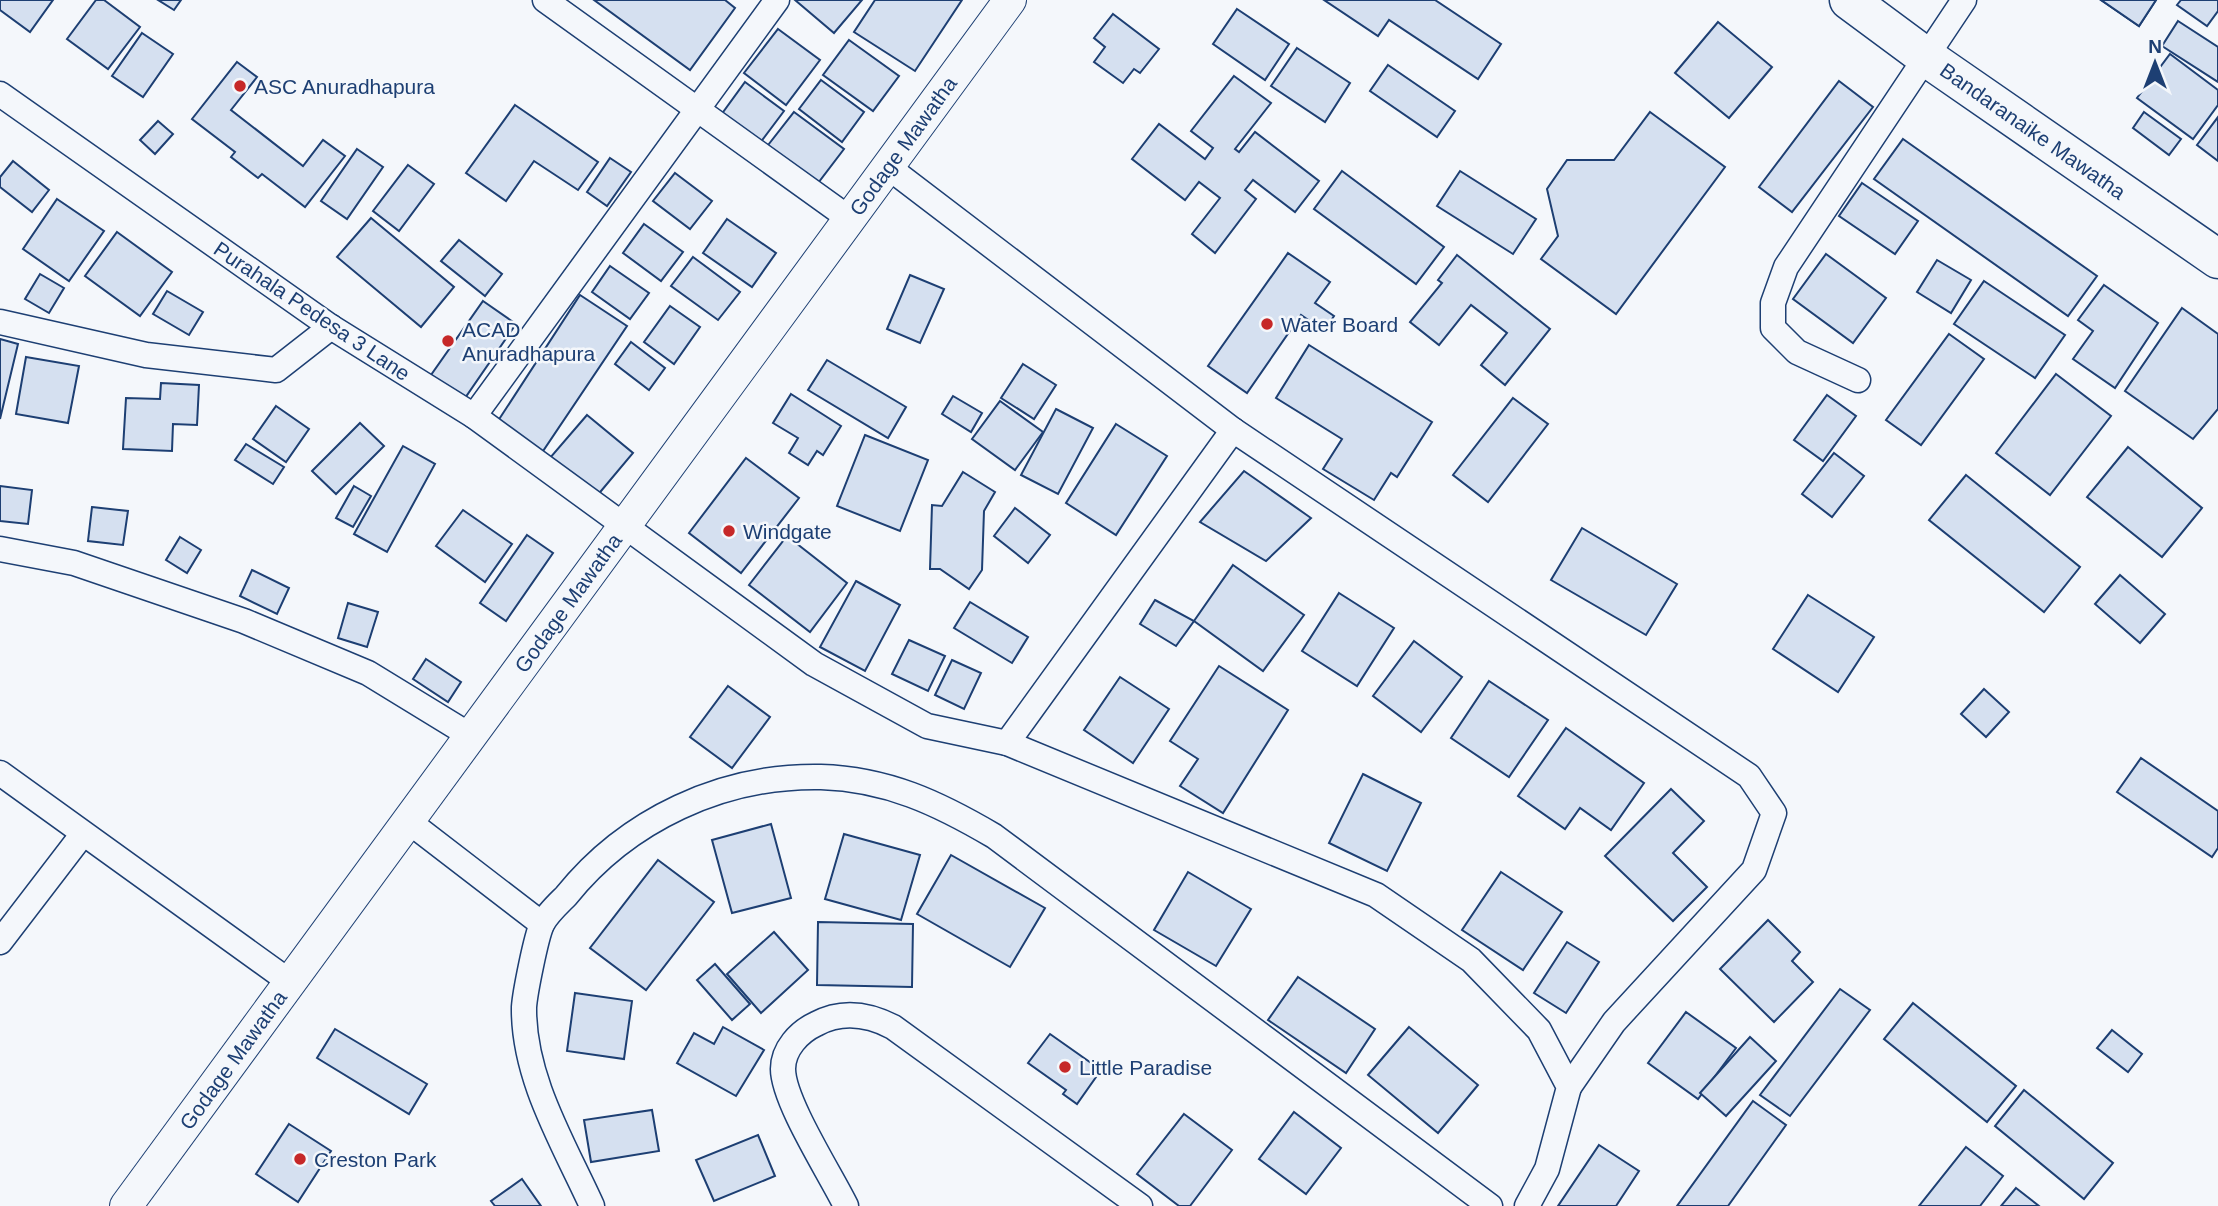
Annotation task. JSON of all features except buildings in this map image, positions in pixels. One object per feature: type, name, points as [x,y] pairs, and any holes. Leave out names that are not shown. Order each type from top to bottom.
[{"type":"highway","name":"Bandaranaike Mawatha","points":[[1849,0],[1926,57],[2218,259]]},
{"type":"street","points":[[545,0],[850,219]]},
{"type":"street","points":[[474,416],[777,0]]},
{"type":"street","name":"Godage Mawatha","points":[[126,1206],[1010,0]]},
{"type":"street","points":[[1858,380],[1797,352],[1773,328],[1773,303],[1786,267],[1964,0]]},
{"type":"street","name":"Purahala Pedesa 3 Lane","points":[[0,94],[331,327],[474,416],[814,664],[928,726],[1007,743],[1376,895],[1471,960],[1539,1030],[1569,1087]]},
{"type":"street","points":[[888,167],[1233,430],[1749,776],[1774,813],[1755,870],[1614,1022],[1569,1087],[1547,1169],[1527,1206]]},
{"type":"street","points":[[0,321],[146,355],[276,370],[331,327]]},
{"type":"street","points":[[1007,743],[1233,430]]},
{"type":"street","points":[[0,550],[74,562],[244,621],[368,673],[471,736]]},
{"type":"street","points":[[0,773],[82,835],[290,982]]},
{"type":"street","points":[[592,1206],[536,1083],[527,1046],[524,1005],[542,924],[588,868],[660,814],[712,793],[773,780],[821,777],[877,784],[938,803],[994,836],[1490,1206]]},
{"type":"street","points":[[408,821],[542,924]]},
{"type":"street","points":[[0,942],[82,835]]},
{"type":"street","points":[[846,1206],[790,1097],[783,1068],[792,1042],[806,1029],[823,1020],[843,1015],[863,1015],[893,1027],[1140,1206]]},
{"type":"place","name":"ASC Anuradhapura","points":[[240,86]]},
{"type":"place","name":"Water Board","points":[[1267,324]]},
{"type":"place","name":"ACAD Anuradhapura","points":[[448,341]]},
{"type":"place","name":"Windgate","points":[[729,531]]},
{"type":"place","name":"Little Paradise","points":[[1065,1067]]},
{"type":"place","name":"Creston Park","points":[[300,1159]]}]
